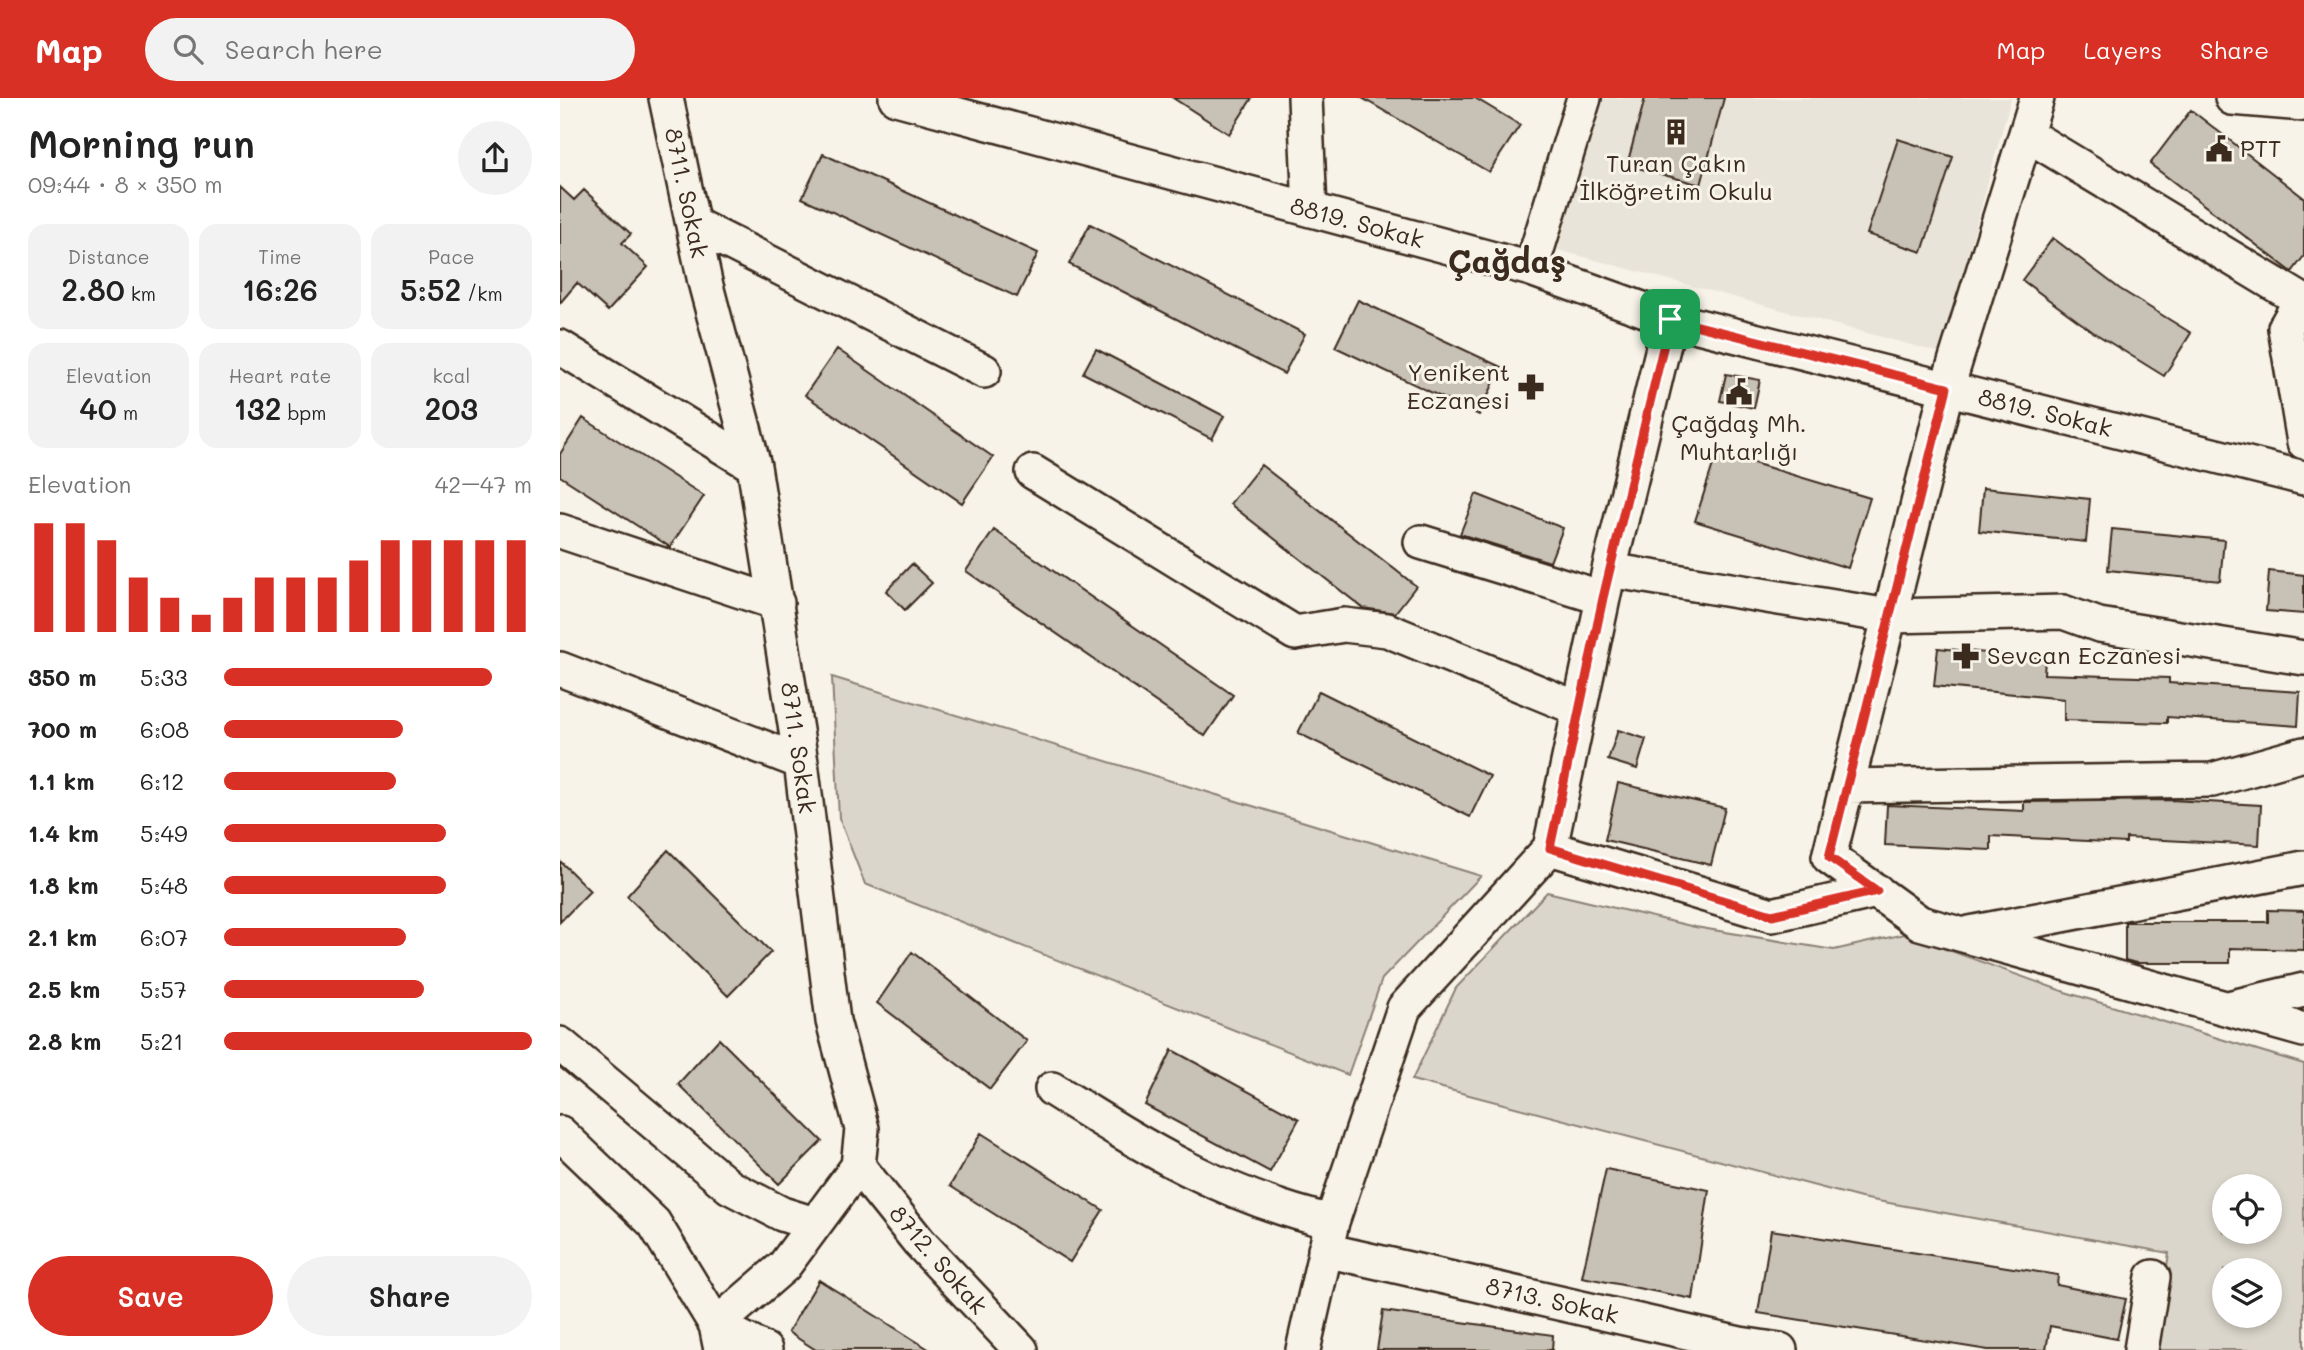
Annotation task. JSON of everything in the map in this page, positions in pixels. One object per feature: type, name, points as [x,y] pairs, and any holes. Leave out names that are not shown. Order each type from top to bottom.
[{"type":"street","name":"8711. Sokak","points":[[666,98],[692,224],[754,466],[801,762],[833,1021],[862,1129],[859,1166]]},
{"type":"street","points":[[1305,98],[1310,210]]},
{"type":"street","points":[[1531,269],[1584,98]]},
{"type":"street","points":[[2037,98],[1947,388],[1829,857],[1920,923],[2304,1030]]},
{"type":"street","points":[[2232,98],[2304,104]]},
{"type":"street","name":"8819. Sokak","points":[[911,101],[1531,269],[1670,319],[2304,478]]},
{"type":"street","points":[[2026,134],[2303,299],[2285,328],[2304,442]]},
{"type":"street","points":[[692,224],[984,371]]},
{"type":"street","points":[[1303,1350],[1328,1236],[1404,1008],[1550,848],[1606,584],[1670,319]]},
{"type":"street","points":[[560,347],[754,466]]},
{"type":"street","points":[[1033,472],[1294,633],[1344,625],[1387,630],[1579,709]]},
{"type":"street","points":[[560,531],[777,603]]},
{"type":"street","points":[[1421,542],[1606,584],[1889,617],[2063,611],[2099,625],[2304,658]]},
{"type":"street","points":[[560,669],[801,762]]},
{"type":"street","points":[[1847,786],[2212,779],[2304,754]]},
{"type":"street","points":[[1550,848],[1772,915],[1877,891]]},
{"type":"street","points":[[1962,934],[2304,868]]},
{"type":"street","points":[[2227,1009],[2304,990]]},
{"type":"street","points":[[560,1044],[730,1187],[782,1214],[814,1224]]},
{"type":"street","name":"8713. Sokak","points":[[1052,1089],[1161,1158],[1328,1236],[1740,1344],[1780,1350]]},
{"type":"street","points":[[560,1133],[654,1223],[718,1337],[765,1350]]},
{"type":"street","points":[[718,1337],[784,1266],[859,1166]]},
{"type":"street","name":"8712. Sokak","points":[[859,1166],[919,1242],[1021,1350]]},
{"type":"street","points":[[2141,1350],[2153,1277]]},
{"type":"shaded area","points":[[1600,98],[2011,98],[1941,353],[1558,250]]},
{"type":"shaded area","points":[[832,677],[1481,876],[1382,979],[1348,1075],[865,884],[839,818]]},
{"type":"shaded area","points":[[1547,892],[1695,927],[1834,950],[1904,934],[2065,992],[2304,1064],[2304,1350],[2154,1350],[2169,1253],[1861,1198],[1412,1080],[1456,988]]},
{"type":"building","points":[[1173,98],[1252,98],[1229,134]]},
{"type":"building","points":[[1362,98],[1475,98],[1520,125],[1489,172]]},
{"type":"building","name":"Turan Çakın İlköğretim Okulu","points":[[1645,98],[1724,98],[1701,185],[1627,165]]},
{"type":"building","points":[[2191,110],[2304,198],[2304,256],[2292,272],[2150,164]]},
{"type":"building","points":[[1898,139],[1953,157],[1922,252],[1867,234]]},
{"type":"building","points":[[823,154],[1038,253],[1017,297],[802,198]]},
{"type":"building","points":[[560,187],[574,200],[584,190],[631,234],[622,243],[648,267],[608,311],[577,283],[560,303]]},
{"type":"building","points":[[1090,224],[1305,334],[1284,374],[1069,264]]},
{"type":"building","points":[[2053,238],[2120,289],[2191,333],[2164,376],[2093,332],[2022,280]]},
{"type":"building","points":[[1358,300],[1501,367],[1479,415],[1335,347]]},
{"type":"building","points":[[837,349],[993,457],[962,503],[805,395]]},
{"type":"building","points":[[1096,349],[1224,416],[1212,439],[1083,373]]},
{"type":"building","points":[[1726,374],[1760,380],[1754,408],[1720,401]]},
{"type":"building","points":[[583,418],[704,496],[670,547],[560,476],[560,454]]},
{"type":"building","points":[[1717,452],[1870,498],[1848,568],[1695,521]]},
{"type":"building","points":[[1261,465],[1416,586],[1395,613],[1363,608],[1230,504]]},
{"type":"building","points":[[1983,488],[2090,499],[2086,542],[1979,531]]},
{"type":"building","points":[[1476,494],[1563,528],[1550,562],[1460,534]]},
{"type":"building","points":[[2112,529],[2224,540],[2220,581],[2108,570]]},
{"type":"building","points":[[994,530],[1233,695],[1205,736],[966,571]]},
{"type":"building","points":[[912,564],[932,583],[905,610],[886,591]]},
{"type":"building","points":[[2269,571],[2304,575],[2304,614],[2266,611]]},
{"type":"building","points":[[1938,648],[2045,659],[2044,674],[2169,678],[2169,683],[2300,692],[2298,726],[2167,717],[2167,723],[2064,720],[2064,699],[1934,686]]},
{"type":"building","points":[[1319,691],[1490,776],[1470,817],[1298,733]]},
{"type":"building","points":[[1618,730],[1646,739],[1637,769],[1608,760]]},
{"type":"building","points":[[1618,783],[1725,808],[1711,865],[1605,840]]},
{"type":"building","points":[[2171,800],[2261,805],[2259,845],[2126,838],[2126,843],[1991,836],[1991,850],[1885,845],[1887,805],[2024,811],[2024,802]]},
{"type":"building","points":[[668,850],[771,952],[728,996],[627,896]]},
{"type":"building","points":[[560,861],[590,891],[560,922]]},
{"type":"building","points":[[2268,910],[2304,911],[2304,950],[2230,948],[2230,963],[2136,963],[2125,960],[2125,922],[2268,922]]},
{"type":"building","points":[[912,952],[1027,1041],[990,1089],[877,1003]]},
{"type":"building","points":[[719,1039],[822,1141],[779,1184],[678,1084]]},
{"type":"building","points":[[1172,1050],[1299,1119],[1270,1172],[1145,1105]]},
{"type":"building","points":[[981,1133],[1103,1210],[1070,1262],[950,1186]]},
{"type":"building","points":[[1606,1169],[1709,1190],[1693,1299],[1582,1277]]},
{"type":"building","points":[[1771,1230],[2058,1275],[2057,1285],[2126,1299],[2117,1339],[2050,1326],[2046,1350],[1988,1350],[1758,1313]]},
{"type":"building","points":[[819,1280],[930,1350],[816,1350],[788,1332]]},
{"type":"building","points":[[1383,1311],[1553,1335],[1552,1350],[1377,1350]]},
{"type":"place","name":"Turan Çakın İlköğretim Okulu","points":[[1676,132]]},
{"type":"place","name":"PTT","points":[[2219,149]]},
{"type":"place","name":"Yenikent Eczanesi","points":[[1531,387]]},
{"type":"place","name":"Çağdaş Mh. Muhtarlığı","points":[[1739,392]]},
{"type":"place","name":"Sevcan Eczanesi","points":[[1966,656]]},
{"type":"district","name":"Çağdaş","points":[[1507,262]]},
{"type":"route","points":[[1670,319],[1947,388],[1829,857],[1877,891],[1772,915],[1550,848],[1603,598],[1670,319]]}]
